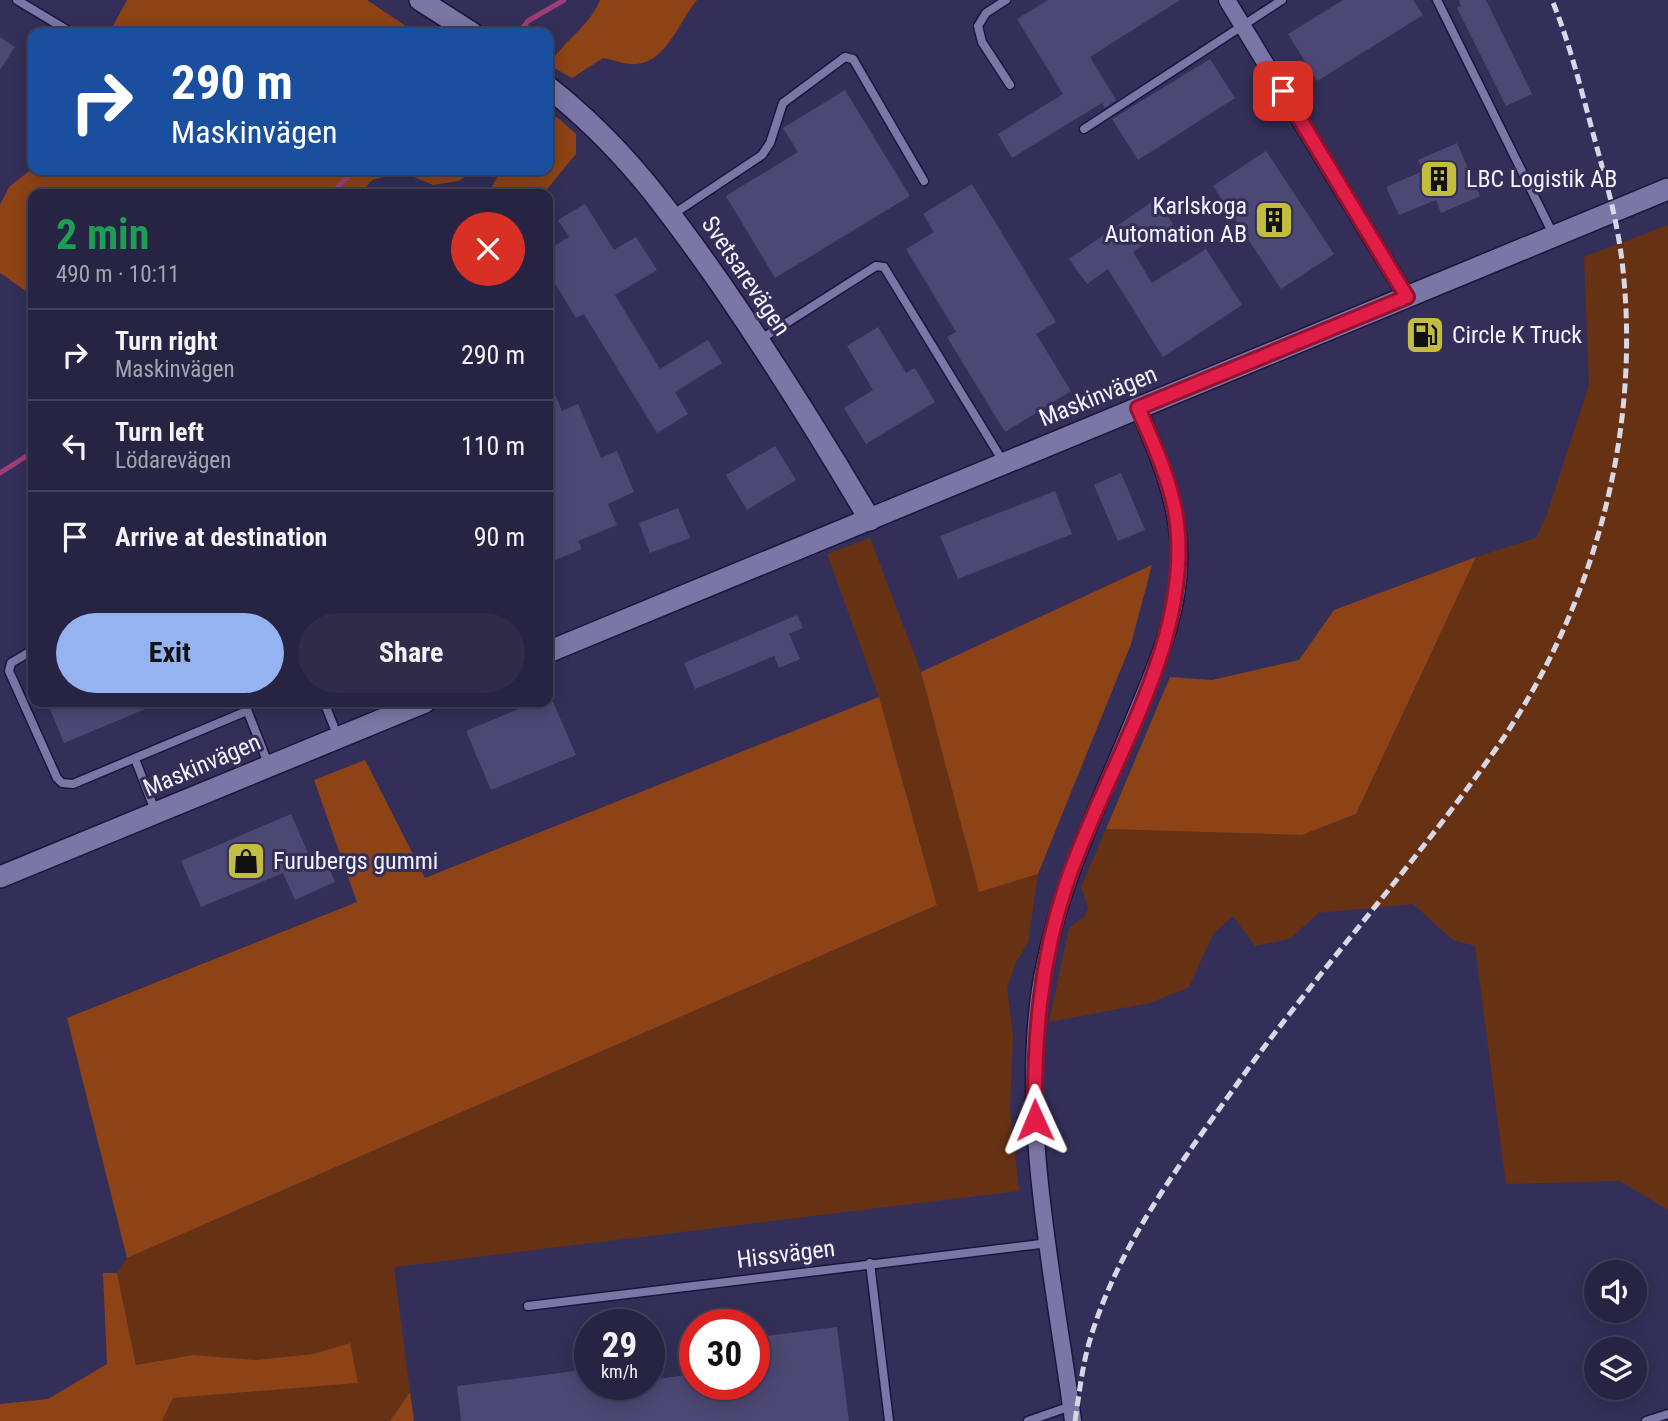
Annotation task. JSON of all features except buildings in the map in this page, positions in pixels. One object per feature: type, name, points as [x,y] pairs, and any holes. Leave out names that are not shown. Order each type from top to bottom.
[{"type":"street","points":[[420,0],[464,28]]},
{"type":"street","points":[[1227,0],[1407,297]]},
{"type":"street","name":"Svetsarevägen","points":[[553,92],[622,154],[672,215],[758,340],[870,520]]},
{"type":"street","name":"Maskinvägen","points":[[553,650],[1668,189]]},
{"type":"street","points":[[1072,1413],[1035,1120],[1035,1030],[1047,953],[1066,884],[1156,665],[1172,621],[1178,585],[1177,521],[1169,488],[1138,408]]},
{"type":"street","name":"Maskinvägen","points":[[0,877],[413,707]]},
{"type":"lane","points":[[17,0],[64,28]]},
{"type":"lane","points":[[1006,0],[986,13],[978,26],[982,43],[1010,85]]},
{"type":"lane","points":[[1084,129],[1282,0]]},
{"type":"lane","points":[[1437,0],[1554,236]]},
{"type":"lane","points":[[672,215],[762,155],[770,143],[783,103],[845,57],[853,60],[924,181]]},
{"type":"lane","points":[[758,340],[876,266],[884,267],[1004,463]]},
{"type":"lane","points":[[28,653],[10,663],[9,671],[57,778],[62,783],[73,784],[135,760],[247,711]]},
{"type":"lane","points":[[246,707],[269,766]]},
{"type":"lane","points":[[326,707],[338,737]]},
{"type":"lane","points":[[135,760],[156,813]]},
{"type":"lane","name":"Hissvägen","points":[[528,1306],[1049,1243]]},
{"type":"lane","points":[[870,1263],[889,1421]]},
{"type":"lane","points":[[1028,1421],[1072,1413]]},
{"type":"lane","points":[[1646,1421],[1668,1414]]},
{"type":"shaded area","points":[[127,0],[367,0],[409,28],[112,28]]},
{"type":"shaded area","points":[[600,0],[697,0],[657,56],[637,64],[603,58],[572,78],[553,67],[553,60],[596,9]]},
{"type":"shaded area","points":[[553,116],[576,134],[576,154],[547,189],[491,189],[498,175],[553,175]]},
{"type":"shaded area","points":[[28,172],[28,175],[391,175],[372,180],[365,189],[28,189],[28,293],[0,273],[0,205],[9,187]]},
{"type":"shaded area","points":[[409,175],[467,175],[459,181],[433,185]]},
{"type":"shaded area","points":[[1668,225],[1668,1210],[1620,1181],[1506,1184],[1475,946],[1453,940],[1413,904],[1318,913],[1290,939],[1255,946],[1233,916],[1213,934],[1189,987],[1150,1003],[1049,1022],[1069,928],[1084,917],[1088,908],[1081,887],[1106,829],[1302,835],[1356,814],[1476,557],[1536,538],[1547,514],[1589,385],[1584,257]]},
{"type":"shaded area","points":[[870,538],[921,672],[979,891],[1038,874],[1028,943],[1016,962],[1007,988],[1013,1035],[1010,1110],[1019,1191],[394,1267],[410,1392],[390,1421],[162,1421],[173,1398],[358,1383],[349,1343],[313,1354],[256,1360],[194,1355],[136,1365],[117,1273],[127,1258],[937,905],[879,697],[827,554]]},
{"type":"shaded area","points":[[1476,557],[1356,814],[1302,835],[1106,829],[1170,677],[1212,680],[1299,660],[1334,610]]},
{"type":"shaded area","points":[[1152,565],[1131,644],[1038,874],[979,892],[921,672]]},
{"type":"shaded area","points":[[879,697],[937,905],[127,1258],[67,1018],[357,902],[314,780],[365,760],[425,878]]},
{"type":"shaded area","points":[[103,1273],[117,1273],[136,1365],[193,1355],[256,1360],[313,1354],[350,1343],[358,1383],[173,1398],[162,1421],[0,1421],[0,1404],[48,1399],[107,1364]]},
{"type":"shaded area","points":[[410,1392],[414,1421],[390,1421]]},
{"type":"waterway","points":[[523,28],[528,21],[564,0]]},
{"type":"waterway","points":[[336,189],[349,175]]},
{"type":"waterway","points":[[0,473],[28,455]]},
{"type":"railway","points":[[1075,1421],[1089,1343],[1101,1308],[1132,1241],[1151,1209],[1266,1045],[1430,838],[1493,753],[1527,700],[1557,643],[1582,584],[1602,523],[1616,461],[1624,397],[1627,334],[1621,251],[1614,214],[1577,76],[1552,0]]},
{"type":"place","name":"LBC Logistik AB","points":[[1439,179]]},
{"type":"place","name":"Karlskoga Automation AB","points":[[1274,220]]},
{"type":"place","name":"Circle K Truck","points":[[1425,335]]},
{"type":"place","name":"Furubergs gummi","points":[[246,861]]},
{"type":"route","points":[[1035,1120],[1035,1030],[1047,953],[1066,884],[1172,621],[1178,585],[1177,521],[1161,461],[1138,408],[1407,297],[1283,91]]}]
